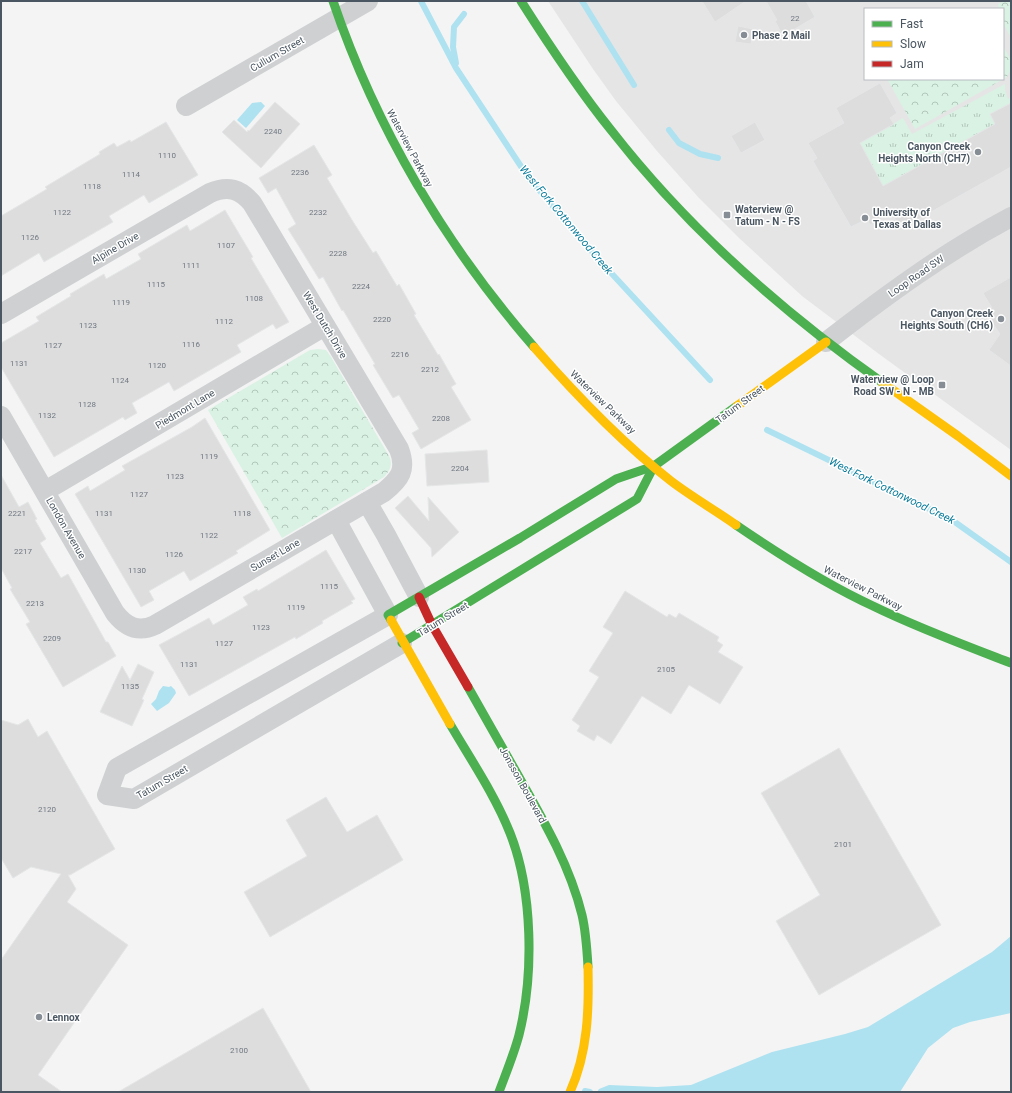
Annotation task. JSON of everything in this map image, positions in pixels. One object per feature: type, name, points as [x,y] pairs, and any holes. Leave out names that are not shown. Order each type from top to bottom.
[{"type":"street","name":"Cullum Street","points":[[186,106],[336,10],[368,1]]},
{"type":"street","points":[[521,1],[540,32],[593,108],[646,172],[703,235],[754,283],[826,342],[1011,476]]},
{"type":"street","name":"Waterview Parkway","points":[[336,10],[360,71],[383,121],[422,195],[449,237],[475,275],[525,336],[601,418],[678,486],[780,555],[851,596],[922,630],[1011,663]]},
{"type":"street","name":"Alpine Drive","points":[[1,314],[210,193],[222,188],[232,190]]},
{"type":"street","name":"West Dutch Drive","points":[[232,190],[239,192],[252,203],[399,449],[403,460],[402,470]]},
{"type":"street","name":"Loop Road SW","points":[[826,342],[885,297],[925,269],[962,244],[1011,217]]},
{"type":"street","name":"Piedmont Lane","points":[[45,491],[325,326]]},
{"type":"street","name":"Tatum Street","points":[[654,466],[637,499],[432,626],[134,799],[107,795],[117,768],[388,615],[520,538],[616,479],[654,466],[826,342]]},
{"type":"street","name":"London Avenue","points":[[1,416],[115,613],[121,621],[140,629]]},
{"type":"street","name":"Sunset Lane","points":[[140,629],[147,629],[155,625],[366,502],[391,486],[399,477],[402,470]]},
{"type":"street","name":"Jonsson Boulevard","points":[[366,502],[386,534],[419,597],[432,626],[543,818],[558,849],[571,882],[582,915],[587,946],[588,971],[586,1034],[582,1059],[570,1092]]},
{"type":"street","points":[[336,520],[402,643],[488,787],[510,836],[521,875],[526,910],[528,950],[526,998],[519,1034],[500,1092]]},
{"type":"street","points":[[197,723],[214,752]]},
{"type":"shaded area","name":"University of Texas at Dallas","points":[[548,1],[1011,1],[1011,450],[802,296],[738,237],[699,198],[657,151],[616,101]]},
{"type":"green space","points":[[1004,1],[1011,1],[1011,38],[1004,25],[1004,8],[999,8],[998,4]]},
{"type":"green space","points":[[1004,48],[1011,60],[1011,69],[1007,77],[1004,79]]},
{"type":"green space","points":[[888,80],[1002,80],[915,129]]},
{"type":"green space","points":[[1005,84],[1008,99],[1011,97],[1011,103],[990,114],[995,124],[883,186],[870,161],[866,163],[857,145],[903,118],[912,134]]},
{"type":"green space","points":[[310,350],[326,350],[331,357],[389,456],[391,465],[384,477],[282,538],[208,410]]},
{"type":"water","points":[[261,102],[265,106],[246,128],[237,120],[252,103]]},
{"type":"water","points":[[163,686],[171,686],[176,693],[169,703],[157,711],[151,704],[156,699]]},
{"type":"water","points":[[1011,936],[1011,1013],[970,1022],[953,1028],[928,1048],[900,1092],[597,1092],[599,1089],[609,1085],[657,1087],[691,1085],[772,1052],[868,1027],[992,952]]},
{"type":"building","points":[[702,1],[746,1],[715,22]]},
{"type":"building","points":[[766,1],[806,1],[815,17],[783,36],[775,21],[777,20]]},
{"type":"building","name":"Phase 2 Mail","points":[[738,26],[753,29],[751,44],[735,42]]},
{"type":"building","name":"Canyon Creek Heights North (CH7)","points":[[880,83],[897,113],[890,118],[894,124],[860,143],[883,186],[995,124],[990,114],[1011,103],[1011,167],[906,226],[903,222],[898,224],[891,213],[870,225],[867,219],[851,227],[813,161],[817,158],[808,143],[844,123],[836,108]]},
{"type":"building","points":[[275,102],[300,124],[261,168],[222,132],[234,120],[247,132],[248,130],[249,131]]},
{"type":"building","points":[[166,122],[198,175],[149,203],[144,195],[109,216],[113,222],[44,262],[39,253],[1,276],[1,216],[47,189],[45,187],[100,154],[99,152],[114,143],[117,147],[130,140],[131,142]]},
{"type":"building","points":[[755,122],[765,140],[741,153],[731,136]]},
{"type":"building","points":[[314,145],[332,175],[327,178],[373,253],[376,251],[397,286],[399,284],[416,314],[414,315],[456,384],[451,387],[471,420],[421,449],[412,433],[419,429],[399,395],[393,398],[373,365],[375,364],[323,277],[319,279],[288,229],[296,224],[276,188],[268,193],[259,178]]},
{"type":"building","points":[[225,210],[253,257],[251,258],[289,322],[276,329],[273,324],[237,345],[241,352],[174,391],[169,382],[132,403],[137,413],[125,420],[123,417],[54,457],[1,367],[1,343],[39,321],[36,317],[71,296],[70,294],[104,274],[106,279],[141,259],[138,254],[187,225],[190,231]]},
{"type":"building","name":"Canyon Creek Heights South (CH6)","points":[[1011,277],[1011,366],[989,350],[1000,334],[985,312],[992,308],[983,293]]},
{"type":"building","points":[[205,418],[270,530],[236,551],[238,553],[190,581],[184,571],[149,591],[154,600],[141,607],[75,494],[88,486],[90,491],[125,470],[122,466],[192,427]]},
{"type":"building","points":[[487,450],[489,482],[427,486],[425,454]]},
{"type":"building","points":[[1,475],[19,507],[28,502],[37,519],[35,520],[46,539],[40,543],[61,578],[68,574],[106,642],[108,642],[116,656],[63,687],[26,624],[30,622],[10,589],[12,588],[1,568]]},
{"type":"building","points":[[408,496],[429,521],[428,497],[459,532],[432,557],[431,548],[395,508]]},
{"type":"building","points":[[326,550],[355,599],[351,601],[353,603],[322,621],[323,623],[296,639],[295,637],[189,696],[159,645],[209,618],[213,625],[248,605],[243,597],[257,589],[258,591]]},
{"type":"building","points":[[625,591],[667,617],[669,614],[676,618],[679,613],[719,637],[717,641],[723,645],[718,652],[743,667],[720,704],[689,685],[671,714],[642,696],[611,744],[597,735],[594,741],[577,731],[580,726],[572,720],[599,677],[589,671],[613,633],[603,627]]},
{"type":"building","points":[[138,664],[154,672],[142,699],[144,700],[132,726],[100,712],[122,666],[130,680]]},
{"type":"building","points":[[28,719],[38,737],[47,731],[115,849],[68,875],[76,889],[67,902],[128,945],[38,1075],[62,1092],[1,1092],[1,960],[61,874],[31,867],[13,878],[1,858],[1,720],[18,725]]},
{"type":"building","points":[[839,748],[941,925],[819,995],[776,921],[820,895],[761,793]]},
{"type":"building","points":[[326,797],[347,832],[377,815],[403,860],[270,937],[244,892],[307,856],[286,820]]},
{"type":"building","points":[[263,1008],[311,1092],[118,1092]]},
{"type":"waterway","name":"West Fork Cottonwood Creek","points":[[421,1],[456,68],[528,177],[601,262],[710,380]]},
{"type":"waterway","points":[[582,1],[634,85]]},
{"type":"waterway","points":[[456,63],[453,47],[454,27],[464,14]]},
{"type":"waterway","points":[[669,130],[679,143],[700,154],[718,158]]},
{"type":"waterway","name":"West Fork Cottonwood Creek","points":[[767,430],[952,520],[1011,562]]},
{"type":"waterway","points":[[585,1091],[590,1092]]},
{"type":"traffic: fast","points":[[333,1],[350,48],[370,94],[392,140],[417,184],[443,227],[472,268],[534,347]]},
{"type":"traffic: fast","points":[[521,1],[564,67],[587,99],[641,166],[704,235],[738,267],[808,327],[883,383]]},
{"type":"traffic: fast","points":[[391,620],[388,615],[520,538],[616,479],[654,466],[737,406]]},
{"type":"traffic: fast","points":[[402,643],[637,499],[654,466]]},
{"type":"traffic: fast","points":[[736,525],[803,568],[855,597],[924,629],[1011,663]]},
{"type":"traffic: fast","points":[[468,687],[538,810],[571,879],[582,915],[588,967]]},
{"type":"traffic: fast","points":[[450,724],[490,791],[510,833],[518,856],[527,907],[529,960],[524,1011],[517,1042],[499,1092]]},
{"type":"traffic: slow","points":[[737,406],[826,342]]},
{"type":"traffic: slow","points":[[534,347],[566,383],[617,434],[652,466],[679,487],[736,525]]},
{"type":"traffic: slow","points":[[883,383],[958,436],[1011,476]]},
{"type":"traffic: slow","points":[[391,620],[450,724]]},
{"type":"traffic: slow","points":[[570,1092],[581,1062],[584,1046],[588,999],[588,967]]},
{"type":"traffic: jam","points":[[419,597],[432,625],[468,687]]},
{"type":"place","name":"Phase 2 Mail","points":[[744,35]]},
{"type":"place","name":"Canyon Creek Heights North (CH7)","points":[[978,152]]},
{"type":"place","name":"Waterview @ Tatum - N - FS","points":[[727,215]]},
{"type":"place","name":"University of Texas at Dallas","points":[[865,218]]},
{"type":"place","name":"Canyon Creek Heights South (CH6)","points":[[1001,319]]},
{"type":"place","name":"Waterview @ Loop Road SW - N - MB","points":[[942,385]]},
{"type":"place","name":"Lennox","points":[[39,1017]]}]
